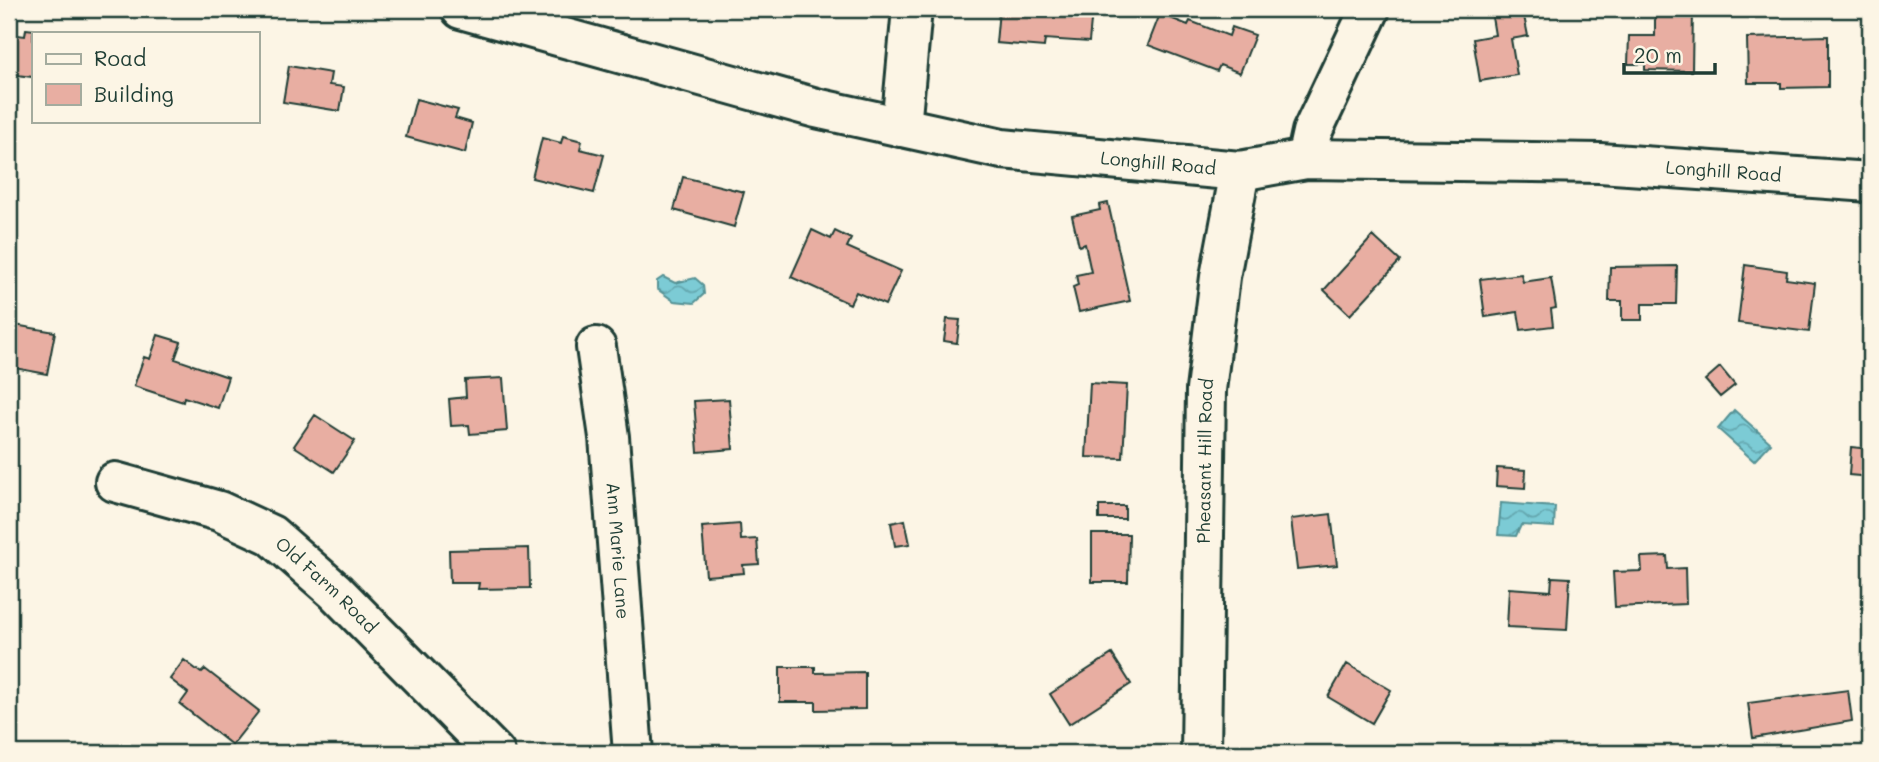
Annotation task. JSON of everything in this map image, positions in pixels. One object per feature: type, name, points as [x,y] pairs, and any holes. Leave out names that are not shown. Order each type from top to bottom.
[{"type":"street","name":"Longhill Road","points":[[461,9],[817,108],[1002,149],[1240,171],[1306,159],[1600,163],[1870,182]]},
{"type":"street","points":[[901,127],[912,9]]},
{"type":"street","points":[[1306,159],[1311,132],[1370,9]]},
{"type":"street","name":"Pheasant Hill Road","points":[[1201,753],[1206,390],[1220,277],[1240,171]]},
{"type":"street","name":"Ann Marie Lane","points":[[596,347],[609,437],[633,753]]},
{"type":"street","name":"Old Farm Road","points":[[115,482],[219,511],[271,536],[335,591],[495,753]]},
{"type":"water","points":[[663,277],[675,283],[695,278],[703,285],[704,294],[694,303],[674,301],[657,289],[657,281]]},
{"type":"water","points":[[1734,410],[1771,443],[1754,461],[1718,429]]},
{"type":"water","points":[[1501,503],[1555,507],[1554,527],[1521,525],[1516,536],[1498,535]]},
{"type":"building","points":[[1064,9],[1092,11],[1089,42],[1045,39],[1044,47],[996,43],[999,10],[1064,15]]},
{"type":"building","points":[[1655,9],[1693,9],[1692,71],[1645,70],[1645,64],[1628,64],[1629,36],[1655,36]]},
{"type":"building","points":[[1523,11],[1528,36],[1511,39],[1517,75],[1480,81],[1473,39],[1495,35],[1492,17]]},
{"type":"building","points":[[1160,14],[1188,25],[1190,21],[1229,36],[1232,27],[1255,35],[1240,73],[1220,65],[1217,71],[1148,45]]},
{"type":"building","points":[[26,29],[44,31],[32,32],[32,77],[9,74],[9,34],[25,36]]},
{"type":"building","points":[[1828,36],[1828,87],[1781,88],[1781,83],[1748,83],[1747,38]]},
{"type":"building","points":[[289,66],[331,73],[329,85],[344,87],[340,111],[283,102]]},
{"type":"building","points":[[416,99],[458,110],[455,118],[472,123],[465,153],[406,137]]},
{"type":"building","points":[[563,136],[582,141],[580,149],[604,155],[594,193],[532,178],[542,138],[561,143]]},
{"type":"building","points":[[683,177],[744,192],[734,227],[674,210]]},
{"type":"building","points":[[1108,203],[1130,301],[1079,312],[1073,287],[1078,285],[1076,275],[1091,272],[1085,244],[1079,246],[1072,216],[1100,210],[1099,205]]},
{"type":"building","points":[[812,230],[831,239],[835,231],[851,239],[847,247],[901,271],[885,305],[856,292],[850,304],[791,277]]},
{"type":"building","points":[[1373,236],[1400,261],[1350,315],[1324,290]]},
{"type":"building","points":[[1745,265],[1787,271],[1786,279],[1815,283],[1809,332],[1738,323]]},
{"type":"building","points":[[1677,266],[1676,304],[1642,304],[1642,320],[1622,320],[1622,301],[1609,301],[1610,267]]},
{"type":"building","points":[[1521,274],[1523,282],[1551,278],[1556,308],[1551,309],[1553,326],[1521,330],[1518,312],[1485,317],[1480,279]]},
{"type":"building","points":[[947,319],[960,320],[957,343],[944,341]]},
{"type":"building","points":[[9,324],[55,332],[47,374],[9,367]]},
{"type":"building","points":[[158,335],[181,342],[175,359],[228,377],[218,408],[184,397],[183,402],[134,386],[144,357],[150,359]]},
{"type":"building","points":[[1720,367],[1735,385],[1720,397],[1705,380]]},
{"type":"building","points":[[503,378],[507,431],[470,434],[469,425],[451,426],[449,399],[466,397],[465,380]]},
{"type":"building","points":[[1090,383],[1127,385],[1123,458],[1086,457]]},
{"type":"building","points":[[729,399],[733,449],[698,452],[694,401]]},
{"type":"building","points":[[315,415],[355,441],[334,472],[294,446]]},
{"type":"building","points":[[1851,447],[1870,449],[1870,477],[1849,475]]},
{"type":"building","points":[[1497,468],[1526,470],[1525,488],[1496,486]]},
{"type":"building","points":[[1099,506],[1125,506],[1125,519],[1099,519]]},
{"type":"building","points":[[1331,514],[1337,565],[1297,569],[1291,519]]},
{"type":"building","points":[[905,520],[910,544],[895,546],[891,523]]},
{"type":"building","points":[[740,524],[741,540],[757,539],[759,564],[743,565],[744,573],[706,576],[702,527]]},
{"type":"building","points":[[1092,534],[1129,534],[1128,582],[1092,582]]},
{"type":"building","points":[[529,548],[530,588],[478,589],[479,583],[450,583],[449,550]]},
{"type":"building","points":[[1667,556],[1668,569],[1685,568],[1686,604],[1615,607],[1613,572],[1642,571],[1641,557]]},
{"type":"building","points":[[1552,577],[1570,578],[1567,630],[1507,627],[1509,588],[1551,591]]},
{"type":"building","points":[[1112,654],[1131,684],[1069,724],[1050,694]]},
{"type":"building","points":[[184,660],[201,673],[205,669],[259,711],[232,745],[180,704],[188,693],[170,679]]},
{"type":"building","points":[[1347,664],[1391,690],[1372,723],[1328,697]]},
{"type":"building","points":[[780,667],[815,667],[815,673],[865,672],[865,709],[816,710],[816,702],[780,702]]},
{"type":"building","points":[[1848,690],[1852,721],[1753,738],[1748,703]]}]
